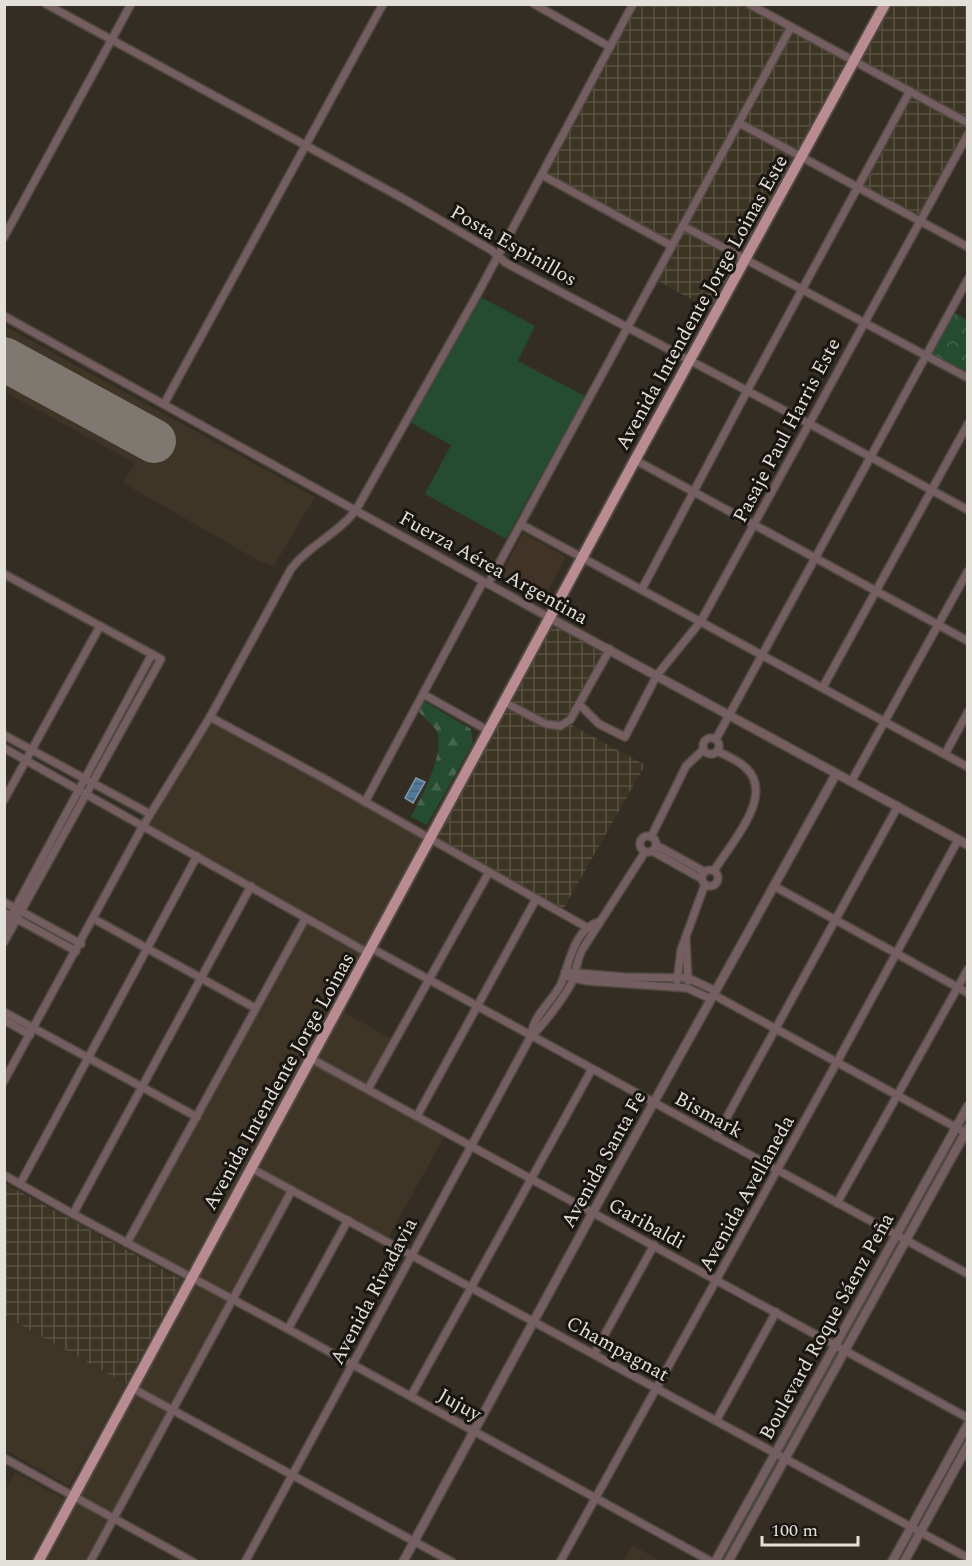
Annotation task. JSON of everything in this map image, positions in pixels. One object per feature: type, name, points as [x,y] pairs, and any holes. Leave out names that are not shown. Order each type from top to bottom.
[{"type":"main road","name":"Avenida Intendente Jorge Loinas Este","points":[[550,618],[885,4]]},
{"type":"main road","name":"Avenida Intendente Jorge Loinas","points":[[38,1562],[550,618]]},
{"type":"street","name":"Posta Espinillos","points":[[46,4],[413,205],[491,250],[506,263],[968,510]]},
{"type":"street","points":[[4,237],[131,4]]},
{"type":"street","points":[[164,404],[383,4]]},
{"type":"street","points":[[534,4],[610,46]]},
{"type":"street","points":[[4,1081],[81,944],[143,826],[210,717],[295,563],[308,550],[348,522],[356,510],[542,175],[633,4]]},
{"type":"street","points":[[749,4],[968,123]]},
{"type":"street","points":[[365,802],[423,694],[522,525],[790,27]]},
{"type":"street","points":[[642,589],[910,91]]},
{"type":"street","points":[[739,123],[968,247]]},
{"type":"street","name":"Pasaje Paul Harris Este","points":[[579,704],[599,724],[625,736],[657,675],[701,621],[863,321],[968,134]]},
{"type":"street","points":[[542,175],[672,246]]},
{"type":"street","points":[[682,226],[968,378]]},
{"type":"street","name":"Avenida Rivadavia","points":[[531,1036],[532,1027],[560,985],[575,946],[588,928],[598,922],[651,849],[641,848],[641,840],[651,837],[686,766],[703,750],[702,745],[705,740],[710,737],[716,739],[968,279]]},
{"type":"street","name":"Fuerza Aérea Argentina","points":[[4,316],[486,583],[968,844]]},
{"type":"street","points":[[823,687],[968,424]]},
{"type":"street","points":[[635,460],[968,641]]},
{"type":"street","points":[[522,525],[968,767]]},
{"type":"street","points":[[852,782],[968,571]]},
{"type":"street","points":[[4,574],[160,659],[93,783],[83,792],[18,910],[11,916],[4,929]]},
{"type":"street","points":[[4,800],[100,626]]},
{"type":"street","points":[[504,702],[553,727],[560,726],[570,720],[610,649]]},
{"type":"street","points":[[83,792],[84,779],[152,654]]},
{"type":"street","points":[[423,694],[489,731]]},
{"type":"street","points":[[945,754],[968,712]]},
{"type":"street","points":[[210,717],[588,928]]},
{"type":"street","points":[[4,735],[150,814]]},
{"type":"street","points":[[716,739],[719,743],[717,751]]},
{"type":"street","name":"Bismark","points":[[4,748],[251,886],[305,919],[430,980],[968,1274]]},
{"type":"street","points":[[703,750],[710,754],[717,751]]},
{"type":"street","points":[[714,871],[752,809],[757,795],[755,783],[748,770],[717,751]]},
{"type":"street","name":"Avenida Santa Fe","points":[[403,1562],[533,1320],[836,774]]},
{"type":"street","points":[[716,1137],[898,806]]},
{"type":"street","points":[[651,837],[655,840],[651,849],[704,878],[710,886],[717,882],[717,875],[714,871]]},
{"type":"street","name":"Avenida Avellaneda","points":[[560,1562],[958,840]]},
{"type":"street","points":[[20,1184],[197,856]]},
{"type":"street","points":[[676,987],[678,960],[704,878],[709,870],[714,871]]},
{"type":"street","points":[[368,1089],[489,872]]},
{"type":"street","points":[[73,1214],[251,886]]},
{"type":"street","points":[[774,886],[968,993]]},
{"type":"street","points":[[417,1116],[536,899]]},
{"type":"street","points":[[4,902],[81,944]]},
{"type":"street","points":[[4,942],[11,916]]},
{"type":"street","points":[[11,916],[76,951]]},
{"type":"street","points":[[94,919],[255,1008]]},
{"type":"street","points":[[126,1243],[305,919]]},
{"type":"street","name":"Avenida Rivadavia","points":[[244,1562],[531,1036],[542,1025],[573,976],[576,961],[598,927],[598,922]]},
{"type":"street","points":[[686,938],[688,978],[686,988]]},
{"type":"street","points":[[837,1203],[968,969]]},
{"type":"street","points":[[564,974],[587,981],[686,988],[714,995]]},
{"type":"street","points":[[573,976],[688,978],[775,1029],[967,1131]]},
{"type":"street","points":[[4,1012],[32,1031]]},
{"type":"street","points":[[4,1020],[88,1056],[197,1117]]},
{"type":"street","name":"Garibaldi","points":[[310,1058],[968,1418]]},
{"type":"street","points":[[411,1396],[592,1069]]},
{"type":"street","name":"Boulevard Roque Sáenz Peña","points":[[713,1562],[968,1106]]},
{"type":"street","name":"Boulevard Roque Sáenz Peña","points":[[728,1562],[967,1131]]},
{"type":"street","name":"Champagnat","points":[[251,1168],[968,1558]]},
{"type":"street","name":"Jujuy","points":[[4,1175],[713,1562]]},
{"type":"street","points":[[90,1562],[292,1190]]},
{"type":"street","points":[[288,1329],[348,1220]]},
{"type":"street","points":[[594,1354],[654,1245]]},
{"type":"street","points":[[716,1421],[776,1312]]},
{"type":"street","points":[[132,1388],[452,1562]]},
{"type":"street","points":[[892,1562],[968,1424]]},
{"type":"street","points":[[904,1562],[968,1445]]},
{"type":"street","points":[[4,1458],[193,1562]]},
{"type":"shaded area","points":[[633,5],[749,5],[854,60],[716,313],[654,279],[671,247],[542,175]]},
{"type":"shaded area","points":[[885,5],[967,5],[967,134],[920,220],[858,187],[910,91],[854,60]]},
{"type":"shaded area","points":[[4,326],[315,497],[274,566],[261,562],[123,483],[135,463],[5,392]]},
{"type":"shaded area","points":[[523,533],[564,556],[565,559],[548,591],[537,598],[499,578]]},
{"type":"shaded area","points":[[550,618],[610,649],[579,704],[572,725],[645,765],[561,913],[431,839]]},
{"type":"shaded area","points":[[210,717],[431,839],[337,1008],[395,1041],[368,1090],[447,1132],[387,1240],[292,1190],[90,1561],[5,1562],[5,1491],[15,1472],[64,1499],[80,1483],[191,1276],[130,1239],[305,919],[143,826]]},
{"type":"shaded area","points":[[4,1183],[182,1280],[126,1384],[5,1316]]},
{"type":"shaded area","points":[[4,1316],[126,1384],[69,1486],[5,1450]]},
{"type":"shaded area","points":[[632,1545],[657,1559],[656,1561],[624,1561]]},
{"type":"green space","points":[[477,295],[535,326],[518,361],[585,396],[506,539],[425,494],[451,445],[408,421]]},
{"type":"green space","points":[[950,310],[967,320],[967,378],[926,355]]},
{"type":"green space","points":[[424,701],[471,729],[473,743],[427,825],[411,817],[431,776],[438,752],[437,732],[418,711]]},
{"type":"green space","points":[[967,1112],[967,1121],[725,1561],[720,1562]]},
{"type":"green space","points":[[967,1424],[967,1445],[904,1561],[892,1562]]},
{"type":"water","points":[[416,778],[425,782],[413,803],[405,798]]},
{"type":"runway","points":[[4,359],[154,441]]}]
